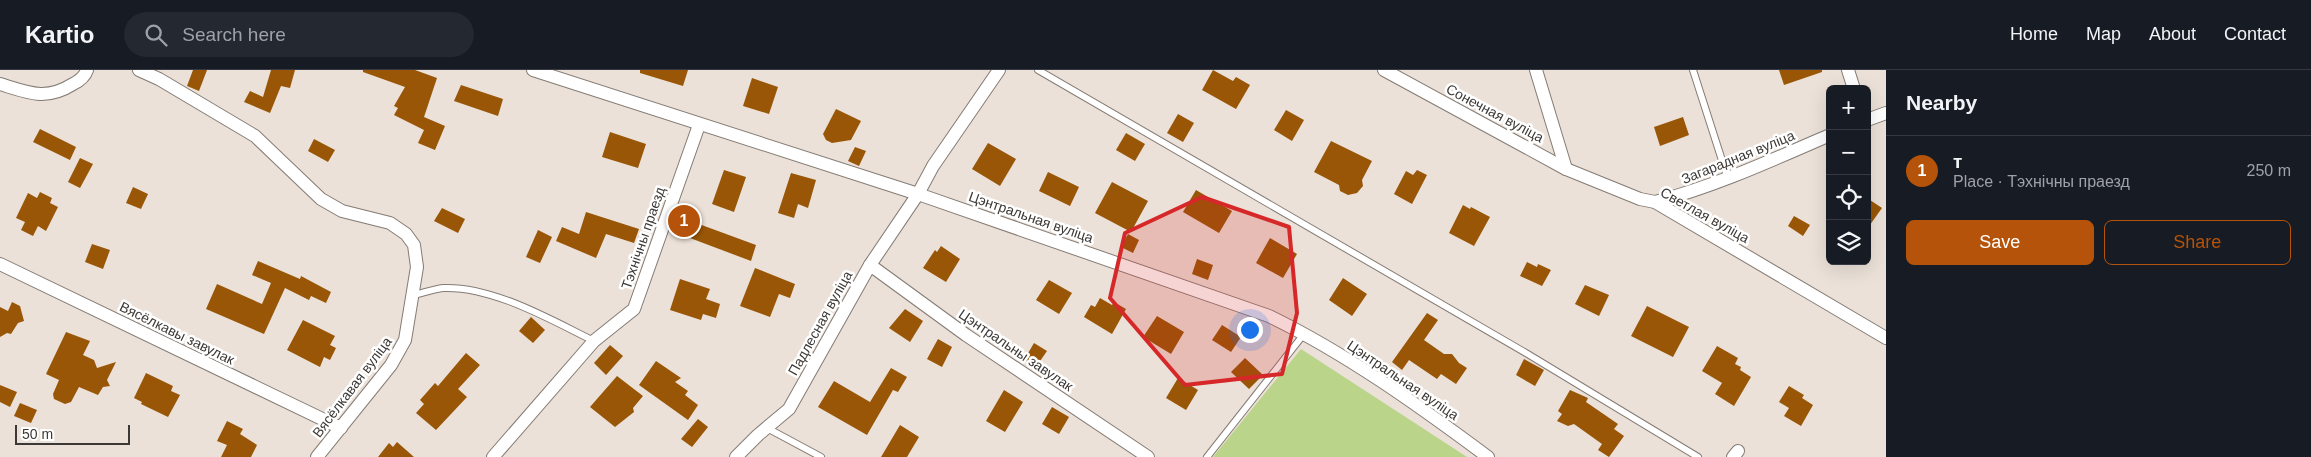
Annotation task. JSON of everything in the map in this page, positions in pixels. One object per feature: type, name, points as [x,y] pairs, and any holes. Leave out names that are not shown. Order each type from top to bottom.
[{"type":"street","points":[[0,84],[36,94],[52,94],[78,81],[87,70]]},
{"type":"street","name":"Вясёлкавая вуліца","points":[[139,70],[159,79],[255,136],[321,199],[342,211],[390,223],[406,234],[414,245],[417,267],[414,295],[405,340],[390,365],[342,428],[317,457]]},
{"type":"street","name":"Цэнтральная вуліца","points":[[533,70],[918,194],[1268,316],[1304,334],[1410,398],[1488,457]]},
{"type":"street","name":"Падлесная вуліца","points":[[736,457],[789,409],[870,265],[918,194],[933,166],[999,70]]},
{"type":"street","name":"Сонечная вуліца","points":[[1384,70],[1566,169]]},
{"type":"street","points":[[1536,70],[1566,169]]},
{"type":"street","points":[[1848,70],[1853,85]]},
{"type":"street","points":[[1871,119],[1886,113]]},
{"type":"street","name":"Тэхнічны праезд","points":[[493,457],[594,341],[634,309],[699,125]]},
{"type":"street","name":"Загарадная вуліца","points":[[1655,202],[1693,192],[1728,179],[1826,137]]},
{"type":"street","name":"Светлая вуліца","points":[[1566,169],[1640,199],[1655,202],[1886,338]]},
{"type":"street","name":"Вясёлкавы завулак","points":[[0,264],[342,428]]},
{"type":"street","name":"Цэнтральны завулак","points":[[870,265],[966,335],[1148,457]]},
{"type":"lane","points":[[1038,70],[1518,348],[1698,457]]},
{"type":"lane","points":[[1693,70],[1728,179]]},
{"type":"lane","points":[[414,295],[443,288],[473,291],[507,301],[594,341]]},
{"type":"lane","points":[[1207,457],[1304,334]]},
{"type":"lane","points":[[767,428],[821,457]]},
{"type":"highlighted area","points":[[1202,197],[1289,227],[1297,313],[1282,374],[1185,385],[1110,298],[1125,233]]},
{"type":"green space","points":[[1301,349],[1467,457],[1213,457]]},
{"type":"building","points":[[193,70],[207,70],[199,91],[187,86]]},
{"type":"building","points":[[271,70],[295,70],[290,88],[281,86],[270,113],[244,102],[250,91],[263,97]]},
{"type":"building","points":[[363,70],[415,70],[437,78],[424,117],[445,126],[435,150],[418,143],[424,130],[394,115],[398,108],[394,106],[405,87],[363,72]]},
{"type":"building","points":[[640,70],[688,70],[683,86],[640,73]]},
{"type":"building","points":[[1213,70],[1233,81],[1236,77],[1250,85],[1236,109],[1202,90]]},
{"type":"building","points":[[1779,70],[1822,70],[1822,72],[1784,85]]},
{"type":"building","points":[[752,78],[778,87],[769,114],[743,106]]},
{"type":"building","points":[[461,85],[503,99],[498,116],[454,101]]},
{"type":"building","points":[[836,109],[861,121],[851,140],[832,143],[826,140],[823,134]]},
{"type":"building","points":[[1286,110],[1304,120],[1292,141],[1274,130]]},
{"type":"building","points":[[1178,114],[1194,123],[1183,142],[1167,133]]},
{"type":"building","points":[[1683,117],[1689,135],[1660,146],[1654,127]]},
{"type":"building","points":[[40,129],[76,147],[70,160],[33,142]]},
{"type":"building","points":[[610,132],[646,144],[638,168],[602,157]]},
{"type":"building","points":[[1126,133],[1145,144],[1135,161],[1116,150]]},
{"type":"building","points":[[314,139],[335,150],[328,162],[308,151]]},
{"type":"building","points":[[1331,141],[1372,161],[1362,180],[1363,186],[1357,193],[1348,195],[1340,191],[1339,185],[1314,172]]},
{"type":"building","points":[[988,143],[1016,159],[1000,186],[972,169]]},
{"type":"building","points":[[855,147],[866,151],[859,166],[848,161]]},
{"type":"building","points":[[80,158],[93,164],[80,188],[68,182]]},
{"type":"building","points":[[724,170],[746,177],[734,212],[712,204]]},
{"type":"building","points":[[1417,170],[1427,175],[1412,204],[1394,194],[1406,171],[1413,175]]},
{"type":"building","points":[[1048,172],[1079,187],[1070,206],[1039,191]]},
{"type":"building","points":[[791,173],[816,180],[808,208],[798,204],[794,218],[778,213]]},
{"type":"building","points":[[1112,182],[1148,201],[1131,232],[1095,213]]},
{"type":"building","points":[[133,187],[148,194],[141,209],[126,203]]},
{"type":"building","points":[[1196,190],[1232,211],[1219,233],[1183,212]]},
{"type":"building","points":[[40,192],[52,198],[50,203],[58,207],[46,231],[38,226],[33,236],[21,230],[25,222],[16,218],[28,193],[37,198]]},
{"type":"building","points":[[1871,201],[1882,208],[1871,223]]},
{"type":"building","points":[[1463,205],[1490,217],[1474,246],[1449,233]]},
{"type":"building","points":[[442,208],[465,219],[458,233],[434,221]]},
{"type":"building","points":[[586,212],[639,229],[634,243],[606,234],[596,258],[556,241],[562,227],[579,234]]},
{"type":"building","points":[[1794,216],[1810,225],[1803,236],[1788,226]]},
{"type":"building","points":[[688,220],[756,245],[751,261],[682,235]]},
{"type":"building","points":[[538,230],[552,237],[540,263],[526,257]]},
{"type":"building","points":[[1128,234],[1139,240],[1133,253],[1121,247]]},
{"type":"building","points":[[1270,238],[1297,254],[1283,278],[1256,263]]},
{"type":"building","points":[[92,244],[110,250],[103,269],[85,262]]},
{"type":"building","points":[[941,246],[960,259],[946,282],[923,268],[935,250],[937,252]]},
{"type":"building","points":[[1197,259],[1213,265],[1208,280],[1192,274]]},
{"type":"building","points":[[258,261],[300,279],[301,276],[331,292],[326,303],[311,296],[309,300],[285,288],[264,334],[206,309],[217,284],[262,304],[271,283],[252,275]]},
{"type":"building","points":[[1527,262],[1537,267],[1538,264],[1551,270],[1542,286],[1520,276]]},
{"type":"building","points":[[755,268],[795,284],[790,298],[779,294],[770,317],[740,306]]},
{"type":"building","points":[[1343,278],[1367,294],[1352,316],[1329,300]]},
{"type":"building","points":[[680,279],[710,289],[706,299],[720,304],[716,318],[703,314],[701,320],[670,310]]},
{"type":"building","points":[[1049,280],[1072,293],[1059,314],[1036,300]]},
{"type":"building","points":[[1585,285],[1609,295],[1599,316],[1575,304]]},
{"type":"building","points":[[1100,298],[1112,305],[1114,302],[1126,309],[1112,334],[1084,317],[1091,305],[1095,307]]},
{"type":"building","points":[[12,302],[20,306],[24,321],[18,323],[11,334],[7,333],[0,337],[0,307],[8,311]]},
{"type":"building","points":[[1647,306],[1689,327],[1673,357],[1631,336]]},
{"type":"building","points":[[905,309],[923,321],[910,342],[889,328]]},
{"type":"building","points":[[1427,313],[1438,320],[1424,340],[1444,354],[1452,354],[1459,363],[1467,368],[1456,384],[1441,374],[1437,379],[1409,360],[1402,370],[1392,362]]},
{"type":"building","points":[[1157,316],[1184,332],[1171,354],[1143,337]]},
{"type":"building","points":[[531,317],[545,330],[533,343],[519,331]]},
{"type":"building","points":[[303,320],[335,336],[330,345],[336,348],[330,360],[324,357],[320,367],[287,350]]},
{"type":"building","points":[[1222,325],[1241,337],[1231,352],[1212,340]]},
{"type":"building","points":[[66,332],[90,341],[83,355],[94,360],[97,368],[116,362],[107,380],[110,386],[103,387],[98,395],[79,387],[71,402],[65,404],[54,399],[53,394],[59,380],[46,374]]},
{"type":"building","points":[[938,339],[952,347],[942,367],[927,359]]},
{"type":"building","points":[[1034,343],[1047,351],[1036,367],[1024,360]]},
{"type":"building","points":[[610,345],[623,356],[606,375],[594,363]]},
{"type":"building","points":[[1717,346],[1738,358],[1735,364],[1741,367],[1740,370],[1751,377],[1734,406],[1715,394],[1722,383],[1702,371]]},
{"type":"building","points":[[466,353],[480,365],[458,389],[467,397],[436,430],[416,413],[424,404],[420,400],[435,383],[438,386]]},
{"type":"building","points":[[1245,358],[1263,375],[1249,389],[1231,372]]},
{"type":"building","points":[[1524,359],[1544,370],[1535,386],[1516,375]]},
{"type":"building","points":[[656,361],[681,378],[675,382],[688,391],[685,395],[698,405],[688,420],[639,385]]},
{"type":"building","points":[[891,368],[907,377],[898,392],[893,390],[867,435],[818,407],[834,381],[870,402]]},
{"type":"building","points":[[146,373],[173,386],[171,391],[180,395],[168,417],[141,404],[142,402],[134,398]]},
{"type":"building","points":[[617,376],[643,396],[633,408],[634,412],[615,427],[590,407]]},
{"type":"building","points":[[1178,378],[1198,390],[1186,410],[1166,398]]},
{"type":"building","points":[[0,385],[17,392],[10,407],[0,402]]},
{"type":"building","points":[[1789,386],[1804,395],[1802,398],[1813,405],[1801,426],[1784,416],[1789,408],[1779,402]]},
{"type":"building","points":[[1004,390],[1023,402],[1005,432],[986,421]]},
{"type":"building","points":[[1570,390],[1588,398],[1586,402],[1618,424],[1614,429],[1624,436],[1609,457],[1598,450],[1602,444],[1574,424],[1568,426],[1557,421],[1562,414],[1558,411]]},
{"type":"building","points":[[20,403],[37,410],[31,423],[14,416]]},
{"type":"building","points":[[1052,407],[1069,417],[1059,434],[1042,424]]},
{"type":"building","points":[[698,419],[708,427],[692,447],[681,439]]},
{"type":"building","points":[[227,421],[243,429],[240,434],[257,445],[251,457],[221,457],[227,445],[217,441]]},
{"type":"building","points":[[900,425],[919,437],[907,457],[881,457]]},
{"type":"building","points":[[397,442],[414,457],[378,457],[389,443],[393,447]]},
{"type":"place","name":"т","points":[[684,221]]}]
